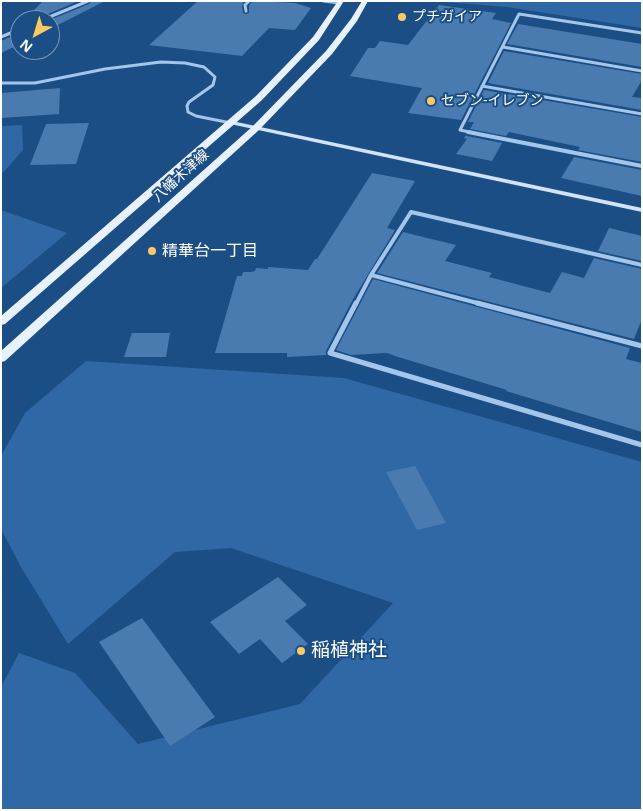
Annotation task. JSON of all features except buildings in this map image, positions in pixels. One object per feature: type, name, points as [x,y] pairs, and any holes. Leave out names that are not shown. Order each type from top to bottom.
[{"type":"main road","name":"八幡木津線","points":[[1,358],[256,128],[278,102],[338,42],[365,1]]},
{"type":"main road","name":"八幡木津線","points":[[1,322],[259,98],[316,38],[341,2]]},
{"type":"street","points":[[60,13],[88,1]]},
{"type":"street","points":[[246,11],[245,5],[249,1]]},
{"type":"street","points":[[323,1],[341,2]]},
{"type":"street","points":[[642,33],[519,14],[460,130],[642,166]]},
{"type":"street","points":[[503,47],[642,71]]},
{"type":"street","points":[[1,83],[37,82],[135,64],[166,61],[186,63],[210,70],[215,77],[213,86],[189,102],[187,106],[188,112],[196,116],[642,210]]},
{"type":"street","points":[[482,86],[642,114]]},
{"type":"street","points":[[642,266],[411,212],[371,275],[330,353],[642,445]]},
{"type":"street","points":[[371,275],[642,346]]},
{"type":"shaded area","points":[[432,1],[642,1],[642,28],[507,7]]},
{"type":"shaded area","points":[[22,125],[23,150],[1,175],[1,126]]},
{"type":"shaded area","points":[[1,210],[67,233],[1,288]]},
{"type":"shaded area","points":[[86,361],[344,378],[642,462],[642,810],[1,810],[1,687],[19,653],[75,673],[138,744],[300,704],[393,603],[231,548],[175,552],[68,644],[21,567],[1,529],[1,456],[25,413]]},
{"type":"place","name":"プチガイア","points":[[402,17]]},
{"type":"place","name":"セブン-イレブン","points":[[431,101]]},
{"type":"place","name":"精華台一丁目","points":[[152,251]]},
{"type":"place","name":"稲植神社","points":[[301,651]]}]
